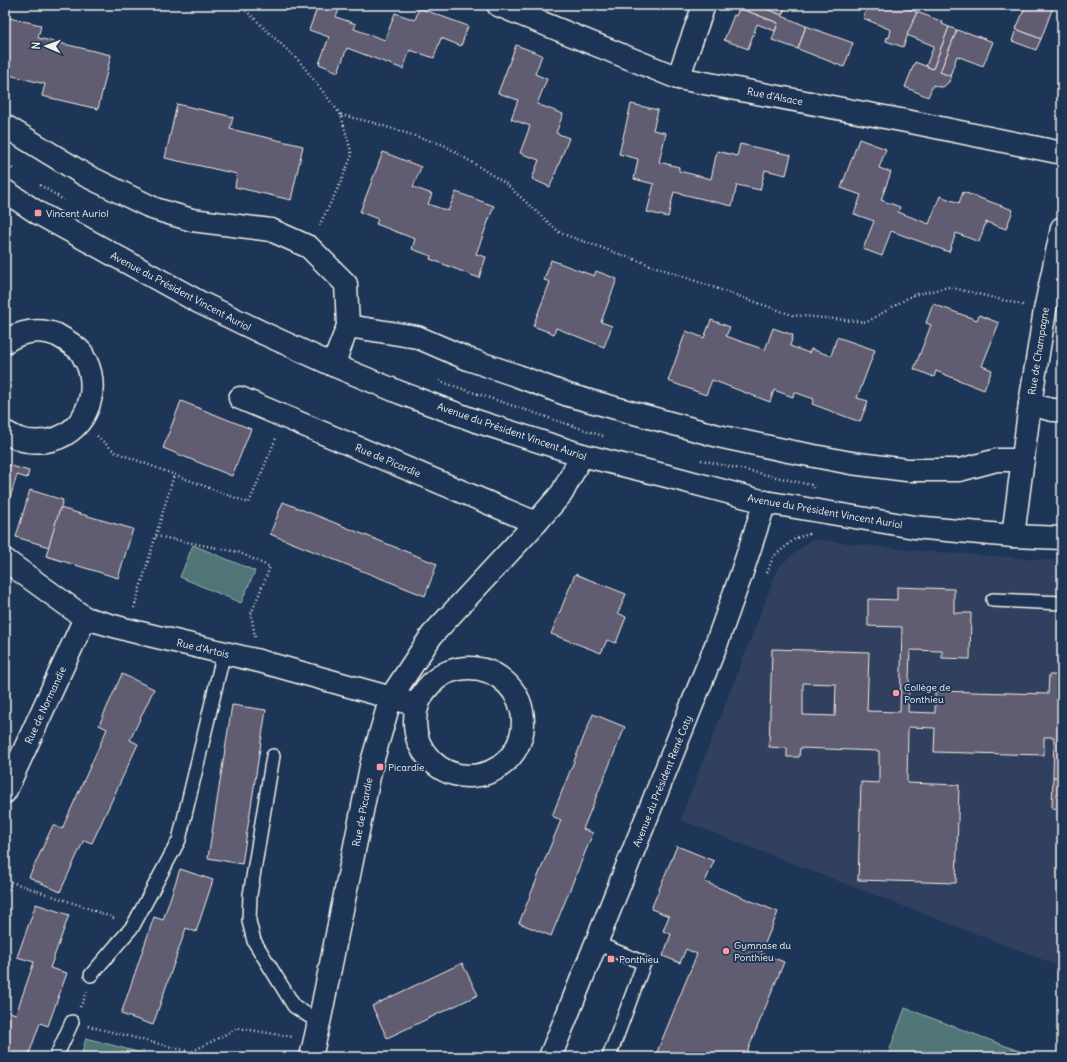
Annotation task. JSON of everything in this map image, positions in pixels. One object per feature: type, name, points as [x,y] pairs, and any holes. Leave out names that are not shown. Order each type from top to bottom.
[{"type":"street","name":"Rue d'Alsace","points":[[498,5],[678,78],[911,122],[1062,153]]},
{"type":"street","points":[[678,78],[704,5]]},
{"type":"street","points":[[5,126],[86,175],[155,209],[192,220],[271,230],[309,247],[346,284],[348,326],[333,365]]},
{"type":"street","name":"Avenue du Président Vincent Auriol","points":[[5,191],[38,213],[240,323],[333,365],[401,393],[476,421],[582,455],[765,502],[914,527],[1014,536],[1062,538]]},
{"type":"street","name":"Rue de Champagne","points":[[1014,536],[1030,404],[1045,310],[1062,228]]},
{"type":"street","points":[[348,326],[417,337],[468,358],[568,395],[718,436],[788,451],[851,463],[907,470],[960,470],[997,460],[1023,460]]},
{"type":"street","points":[[5,342],[13,336],[31,331],[50,332],[68,340],[82,354],[90,371],[92,388],[89,405],[81,420],[68,432],[52,440],[35,442],[18,439],[5,432]]},
{"type":"street","name":"Rue de Picardie","points":[[240,398],[536,523]]},
{"type":"street","name":"Rue de Champagne","points":[[1030,404],[1052,410],[1062,410]]},
{"type":"street","name":"Rue de Picardie","points":[[313,1049],[372,762],[391,697],[432,635],[562,493],[582,455]]},
{"type":"street","name":"Avenue du Président René Coty","points":[[553,1056],[596,943],[713,652],[742,575],[765,502]]},
{"type":"street","name":"Rue d'Artois","points":[[5,560],[85,618],[128,630],[259,661],[417,705]]},
{"type":"street","name":"Rue de Normandie","points":[[5,792],[85,618]]},
{"type":"street","points":[[473,667],[491,671],[506,681],[517,695],[523,712],[523,730],[517,748],[506,762],[492,772],[474,776],[456,775],[440,768],[426,756],[417,740],[414,722],[417,705],[425,689],[439,676],[455,669],[473,667]]},
{"type":"lane","points":[[993,600],[1062,604]]},
{"type":"lane","points":[[91,975],[133,926],[179,840],[224,652]]},
{"type":"lane","points":[[274,756],[250,895],[249,921],[254,941],[294,1006],[309,1016],[320,1018]]},
{"type":"lane","points":[[596,943],[644,963],[609,1057]]},
{"type":"lane","points":[[56,1057],[72,1022]]},
{"type":"path","points":[[240,5],[300,62],[341,115],[352,155],[340,184],[309,247]]},
{"type":"path","points":[[341,115],[371,122],[444,145],[505,183],[560,233],[792,315],[867,322],[913,296],[949,287],[1045,310]]},
{"type":"path","points":[[81,420],[115,452],[249,504],[284,417]]},
{"type":"path","points":[[128,630],[174,475]]},
{"type":"path","points":[[156,536],[238,552],[270,567],[251,614],[259,661]]},
{"type":"path","points":[[5,901],[11,882],[82,906],[133,926]]},
{"type":"path","points":[[91,975],[85,997],[72,1022],[191,1052],[238,1028],[313,1049]]},
{"type":"shaded area","name":"Collège de Ponthieu","points":[[812,539],[910,550],[1062,561],[1062,967],[680,820],[779,566]]},
{"type":"green space","points":[[193,545],[255,571],[241,603],[180,577]]},
{"type":"green space","points":[[905,1008],[1035,1057],[887,1057]]},
{"type":"green space","points":[[86,1038],[145,1054],[146,1057],[81,1057]]},
{"type":"building","points":[[301,5],[341,5],[336,17],[356,24],[354,29],[385,40],[395,13],[415,20],[419,8],[468,26],[461,46],[441,38],[434,58],[410,50],[403,69],[347,48],[338,72],[319,64],[329,37],[309,30],[316,11]]},
{"type":"building","points":[[655,5],[666,5],[664,9]]},
{"type":"building","points":[[740,5],[756,5],[806,26],[798,49],[772,40],[778,23],[739,8]]},
{"type":"building","points":[[756,5],[783,5],[786,6],[782,15]]},
{"type":"building","points":[[868,5],[899,5],[917,12],[903,47],[886,41],[887,37],[889,38],[891,30],[863,18]]},
{"type":"building","points":[[1026,5],[1047,5],[1053,7],[1041,39],[1016,29]]},
{"type":"building","points":[[739,8],[778,23],[775,31],[757,24],[748,49],[724,40],[734,15],[736,16]]},
{"type":"building","points":[[917,12],[943,22],[942,24],[949,27],[933,69],[926,66],[934,46],[907,35]]},
{"type":"building","points":[[5,17],[41,25],[38,38],[111,55],[98,109],[42,96],[45,84],[5,74]]},
{"type":"building","points":[[806,26],[853,43],[844,67],[798,49]]},
{"type":"building","points":[[949,27],[957,30],[940,72],[951,76],[949,82],[943,87],[933,85],[928,97],[905,87],[915,62],[933,69]]},
{"type":"building","points":[[1016,29],[1041,39],[1036,50],[1012,41]]},
{"type":"building","points":[[957,30],[993,42],[983,66],[957,56],[950,76],[940,72]]},
{"type":"building","points":[[516,45],[542,55],[535,74],[547,79],[537,104],[563,114],[556,133],[569,138],[550,187],[532,179],[539,160],[520,153],[530,126],[511,119],[518,100],[498,93]]},
{"type":"building","points":[[177,104],[233,117],[230,129],[303,146],[291,200],[235,187],[237,174],[165,158]]},
{"type":"building","points":[[631,104],[658,110],[653,130],[666,133],[659,162],[679,167],[679,171],[711,179],[717,151],[737,156],[740,144],[791,155],[786,175],[765,170],[760,190],[737,185],[732,206],[674,192],[668,217],[647,212],[654,184],[634,179],[638,159],[619,154]]},
{"type":"building","points":[[859,139],[886,149],[879,168],[891,172],[881,200],[900,207],[898,212],[929,224],[940,196],[959,203],[963,192],[1013,210],[1006,229],[986,222],[979,242],[956,233],[949,252],[891,231],[882,256],[863,249],[874,221],[854,214],[861,195],[841,188]]},
{"type":"building","points":[[383,152],[421,167],[413,187],[432,194],[428,204],[448,211],[456,192],[494,206],[476,254],[486,257],[479,278],[430,259],[431,256],[412,249],[415,239],[376,224],[378,219],[360,212]]},
{"type":"building","points":[[551,260],[594,276],[596,271],[617,279],[601,322],[612,326],[604,347],[556,328],[554,334],[533,326],[550,282],[544,280]]},
{"type":"building","points":[[933,304],[977,320],[979,315],[999,323],[982,366],[992,370],[984,390],[936,371],[934,377],[914,369],[931,325],[926,323]]},
{"type":"building","points":[[711,320],[730,327],[726,336],[765,350],[773,328],[793,335],[790,346],[809,353],[811,349],[831,356],[837,337],[875,350],[857,398],[868,401],[860,422],[812,404],[814,399],[794,392],[793,397],[774,390],[770,402],[712,380],[706,395],[668,381],[686,331],[704,338]]},
{"type":"building","points":[[181,401],[251,429],[232,476],[163,448]]},
{"type":"building","points":[[1060,436],[1062,436],[1062,457],[1059,457]]},
{"type":"building","points":[[8,465],[29,471],[27,478],[17,475],[5,514],[5,470]]},
{"type":"building","points":[[30,490],[63,500],[49,547],[16,537]]},
{"type":"building","points":[[283,502],[437,564],[425,596],[270,534]]},
{"type":"building","points":[[60,508],[133,529],[118,578],[46,556]]},
{"type":"building","points":[[575,574],[626,594],[618,613],[626,617],[616,643],[607,640],[601,653],[551,634]]},
{"type":"building","points":[[897,587],[954,589],[954,613],[971,613],[970,659],[942,658],[942,651],[910,650],[908,712],[935,713],[935,691],[1048,694],[1049,675],[1062,675],[1062,778],[1053,777],[1054,737],[1044,737],[1044,755],[934,752],[935,728],[908,727],[907,783],[959,785],[956,883],[858,880],[861,782],[879,783],[879,751],[800,748],[799,757],[787,757],[787,748],[769,747],[772,649],[869,652],[867,711],[900,712],[902,627],[868,626],[868,599],[897,600]],"holes":[[[803,683],[836,684],[835,716],[803,715]]]},
{"type":"building","points":[[122,674],[154,689],[130,740],[138,744],[92,843],[84,840],[60,892],[29,877],[53,825],[62,829],[107,729],[99,725]]},
{"type":"building","points":[[232,705],[266,710],[242,864],[208,858]]},
{"type":"building","points":[[593,714],[625,727],[583,829],[593,833],[551,936],[519,923],[561,820],[552,816]]},
{"type":"building","points":[[1053,777],[1062,778],[1062,809],[1052,808]]},
{"type":"building","name":"Gymnase du Ponthieu","points":[[677,846],[714,861],[705,882],[778,912],[761,953],[784,962],[745,1057],[655,1057],[697,954],[686,949],[680,963],[663,956],[671,934],[663,931],[669,916],[651,909]]},
{"type":"building","points":[[180,869],[213,880],[196,932],[186,928],[153,1025],[121,1014],[154,917],[163,920]]},
{"type":"building","points":[[36,904],[69,915],[50,968],[67,973],[48,1026],[40,1023],[28,1057],[5,1057],[5,1016],[7,1011],[16,1014],[34,962],[17,957]]},
{"type":"building","points":[[462,963],[478,995],[387,1038],[372,1006]]},
{"type":"building","points":[[209,1052],[224,1057],[208,1057]]},
{"type":"place","name":"Vincent Auriol","points":[[38,213]]},
{"type":"place","name":"Collège de Ponthieu","points":[[896,693]]},
{"type":"place","name":"Picardie","points":[[380,767]]},
{"type":"place","name":"Gymnase du Ponthieu","points":[[726,951]]},
{"type":"place","name":"Ponthieu","points":[[611,959]]}]
